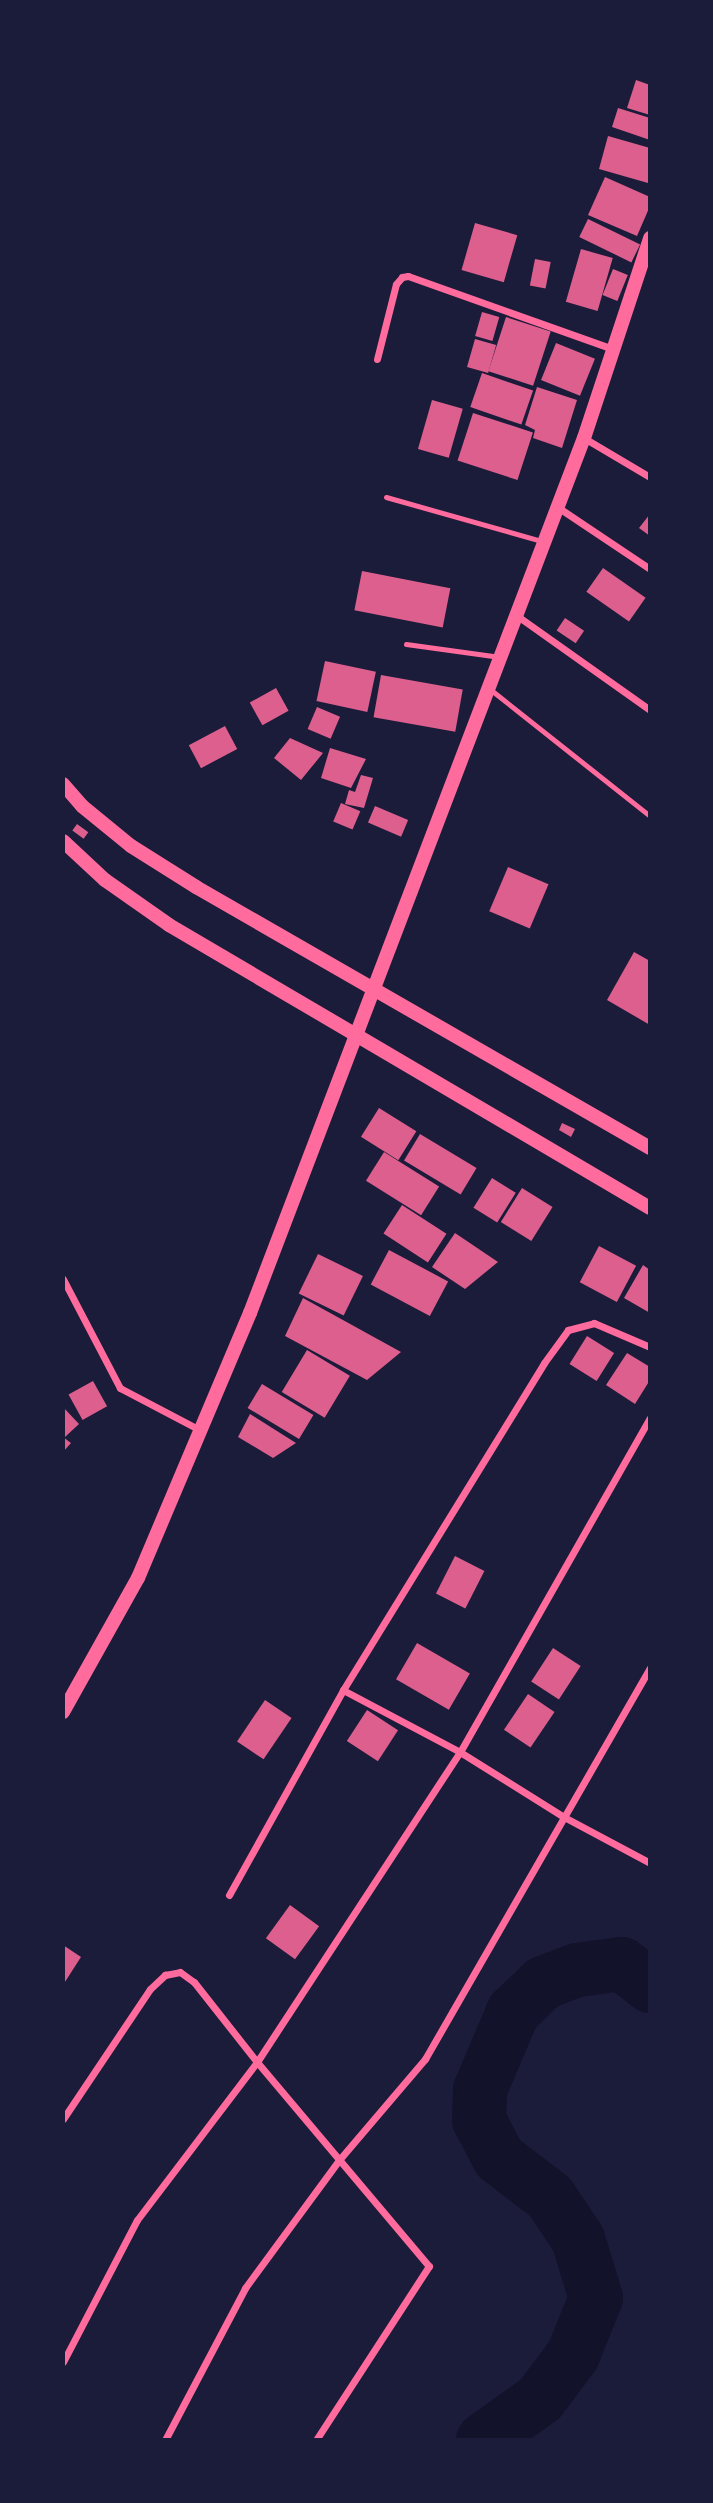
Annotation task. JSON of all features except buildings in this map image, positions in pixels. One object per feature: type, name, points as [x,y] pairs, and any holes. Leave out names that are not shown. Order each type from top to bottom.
[{"type":"main road","points":[[63,1712],[138,1578],[202,1431],[376,989],[542,541],[584,438],[650,238]]},
{"type":"main road","points":[[63,783],[82,806],[131,846],[196,887],[650,1148]]},
{"type":"main road","points":[[63,841],[105,880],[169,925],[650,1208]]},
{"type":"street","points":[[377,359],[396,284],[402,277],[408,276],[613,349]]},
{"type":"street","points":[[584,438],[650,477]]},
{"type":"street","points":[[556,506],[650,569]]},
{"type":"street","points":[[516,615],[650,710]]},
{"type":"street","points":[[63,1279],[120,1388],[202,1431]]},
{"type":"street","points":[[229,1895],[343,1690],[544,1363],[568,1330],[594,1323],[650,1346]]},
{"type":"street","points":[[63,2362],[137,2220],[257,2062],[460,1752],[650,1418]]},
{"type":"street","points":[[165,2440],[245,2288],[339,2160],[425,2059],[650,1668]]},
{"type":"street","points":[[343,1690],[460,1752],[564,1817],[650,1863]]},
{"type":"street","points":[[63,2119],[150,1989],[164,1975],[180,1972],[194,1982],[257,2062],[429,2266],[316,2440]]},
{"type":"lane","points":[[386,497],[542,541]]},
{"type":"lane","points":[[405,644],[500,657]]},
{"type":"lane","points":[[489,688],[650,816]]},
{"type":"waterway","points":[[483,2440],[540,2399],[573,2355],[596,2298],[578,2239],[550,2197],[499,2158],[479,2120],[480,2090],[513,2012],[543,1983],[577,1970],[622,1964],[650,1986]]}]
